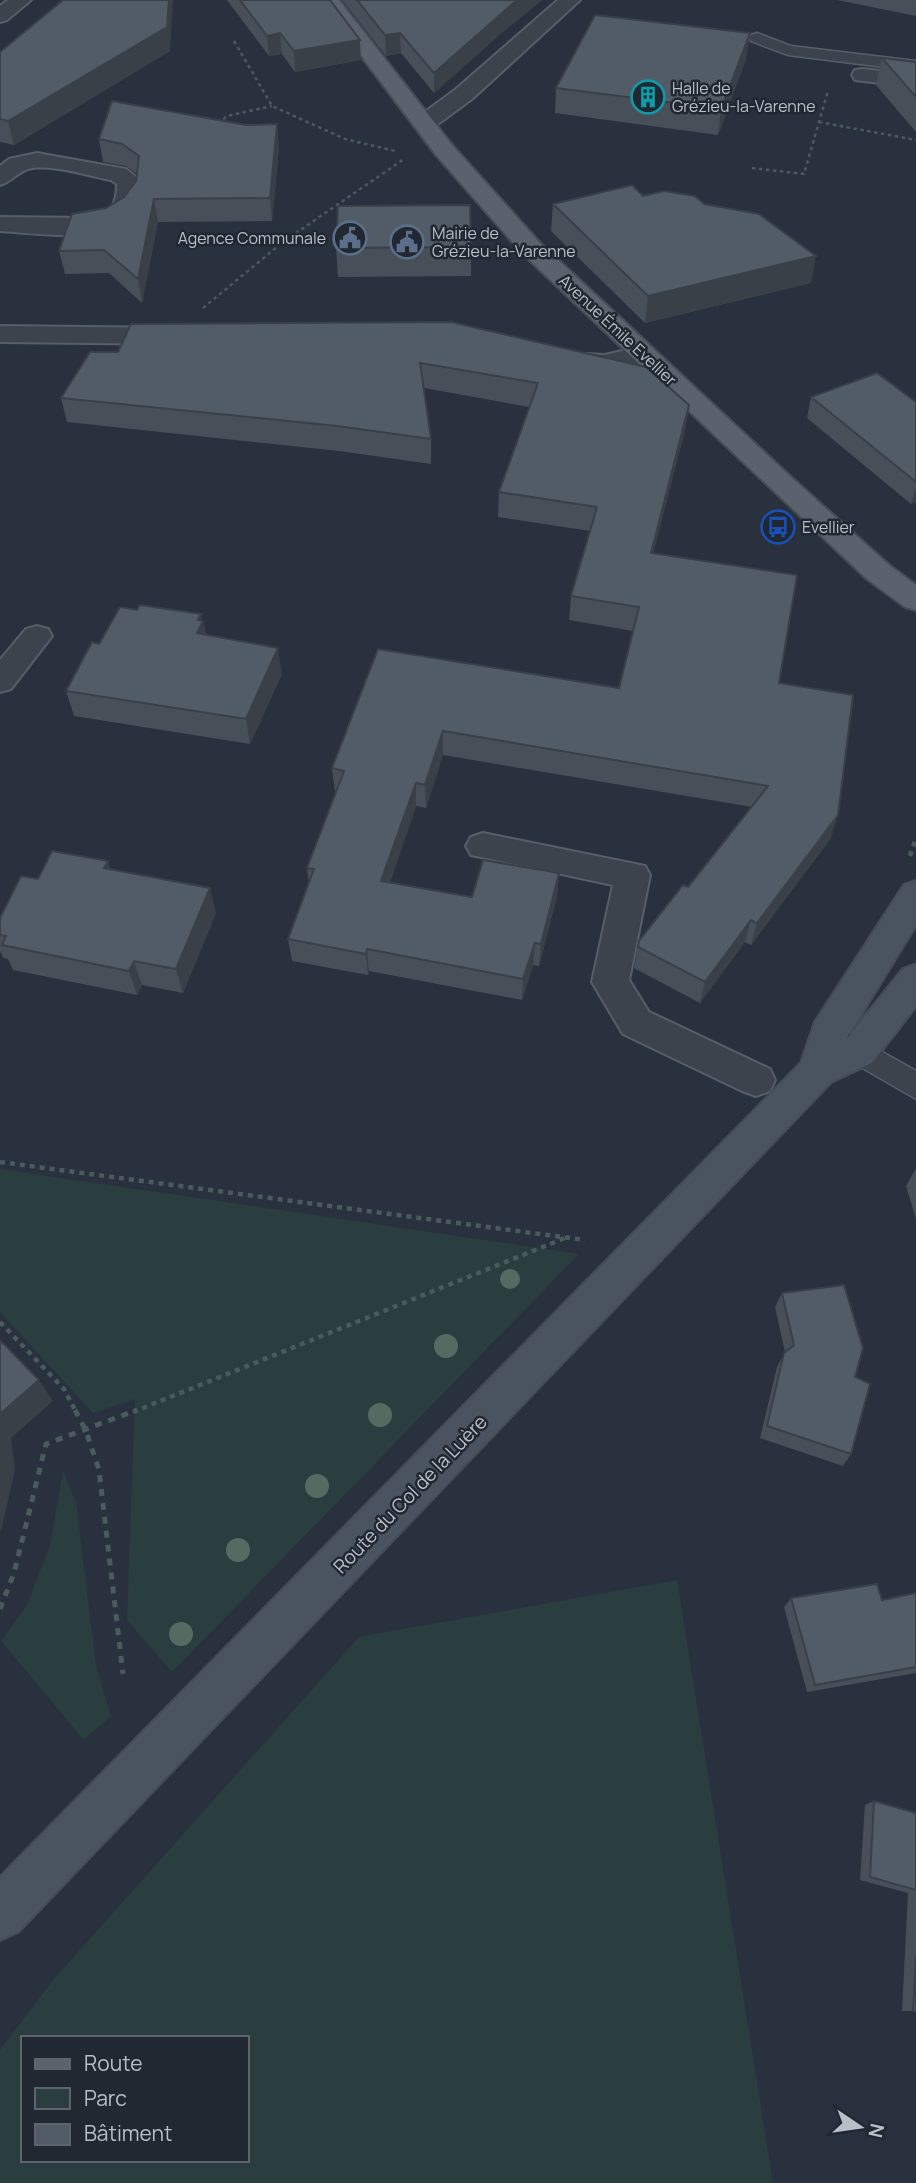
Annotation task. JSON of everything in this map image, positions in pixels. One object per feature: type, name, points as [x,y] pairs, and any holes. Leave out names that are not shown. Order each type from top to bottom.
[{"type":"main road","name":"Avenue Émile Evellier","points":[[329,0],[444,150],[524,240],[878,572],[916,600]]},
{"type":"main road","name":"Avenue Émile Evellier","points":[[878,572],[916,624]]},
{"type":"street","points":[[0,16],[21,0]]},
{"type":"street","points":[[425,122],[464,94],[570,0]]},
{"type":"street","points":[[863,75],[916,81]]},
{"type":"street","points":[[0,178],[17,164],[37,160],[118,174],[129,181],[130,193],[125,207],[114,220],[89,225],[0,224]]},
{"type":"street","points":[[0,334],[202,337]]},
{"type":"street","points":[[540,355],[591,366],[610,364],[643,354]]},
{"type":"street","points":[[0,681],[37,636]]},
{"type":"street","points":[[483,846],[633,875],[610,982],[636,1023],[756,1080]]},
{"type":"street","name":"Route du Col de la Luère","points":[[835,1052],[911,880]]},
{"type":"street","name":"Route du Col de la Luère","points":[[0,1914],[835,1052],[916,979]]},
{"type":"lane","points":[[757,38],[788,50],[916,66]]},
{"type":"lane","points":[[835,1052],[916,1086]]},
{"type":"path","points":[[168,336],[283,243],[411,155],[345,139],[272,106],[233,41]]},
{"type":"path","points":[[752,168],[804,174],[833,72],[863,75]]},
{"type":"path","points":[[217,126],[226,116],[272,106]]},
{"type":"path","points":[[819,122],[916,140]]},
{"type":"path","points":[[911,880],[916,838]]},
{"type":"path","points":[[0,1161],[594,1241]]},
{"type":"path","points":[[0,1609],[14,1573],[46,1444],[86,1431],[566,1237]]},
{"type":"path","points":[[0,1322],[64,1389],[86,1431],[99,1470],[123,1674]]},
{"type":"green space","points":[[0,1169],[579,1254],[172,1672],[127,1620],[135,1399],[93,1413],[0,1312]]},
{"type":"green space","points":[[63,1471],[76,1503],[96,1666],[111,1716],[84,1740],[1,1641],[27,1605],[50,1545]]},
{"type":"green space","points":[[677,1580],[773,2183],[0,2183],[0,2050],[54,1979],[359,1637]]},
{"type":"building","points":[[63,0],[169,0],[167,27],[8,121],[0,119],[0,52]]},
{"type":"building","points":[[240,0],[330,0],[360,40],[294,51],[280,33],[267,36]]},
{"type":"building","points":[[357,0],[517,0],[434,73],[400,33],[385,35]]},
{"type":"building","points":[[595,15],[750,33],[721,109],[556,88]]},
{"type":"building","points":[[882,58],[916,62],[916,97]]},
{"type":"building","points":[[112,101],[246,125],[277,124],[270,198],[154,199],[138,279],[104,250],[59,251],[72,214],[106,208],[124,197],[136,181],[139,156],[122,144],[99,139]]},
{"type":"building","points":[[632,185],[643,196],[664,191],[695,196],[704,204],[759,214],[816,256],[648,296],[553,204]]},
{"type":"building","points":[[470,205],[471,247],[336,248],[338,206]]},
{"type":"building","points":[[451,322],[646,367],[689,405],[651,553],[797,575],[779,683],[853,695],[838,815],[757,923],[751,920],[705,982],[638,947],[639,941],[683,885],[688,887],[768,786],[443,731],[425,785],[416,783],[381,881],[472,897],[483,860],[559,873],[541,944],[535,943],[523,979],[367,949],[366,954],[288,939],[314,869],[307,868],[344,771],[332,768],[378,649],[619,688],[639,607],[571,596],[597,507],[499,492],[538,383],[420,363],[431,439],[337,426],[61,398],[90,352],[118,352],[131,324]]},
{"type":"building","points":[[877,373],[916,402],[916,482],[811,397]]},
{"type":"building","points":[[140,605],[201,614],[198,620],[203,621],[197,633],[278,648],[246,719],[66,691],[92,642],[99,644],[120,607],[137,610]]},
{"type":"building","points":[[52,851],[108,861],[104,868],[210,888],[176,969],[134,961],[129,971],[2,945],[6,936],[0,935],[0,918],[21,876],[38,879]]},
{"type":"building","points":[[844,1285],[863,1348],[855,1377],[870,1384],[851,1454],[767,1426],[784,1353],[794,1345],[782,1293]]},
{"type":"building","points":[[0,1340],[39,1380],[0,1414]]},
{"type":"building","points":[[877,1584],[882,1600],[916,1593],[916,1667],[815,1685],[791,1598]]},
{"type":"building","points":[[874,1801],[916,1813],[916,1890],[870,1877]]},
{"type":"building","points":[[916,1955],[916,2011],[913,2011]]},
{"type":"place","name":"Halle de Grézieu-la-Varenne","points":[[648,97]]},
{"type":"place","name":"Agence Communale","points":[[350,238]]},
{"type":"place","name":"Mairie de Grézieu-la-Varenne","points":[[407,242]]},
{"type":"place","name":"Evellier","points":[[778,527]]}]
